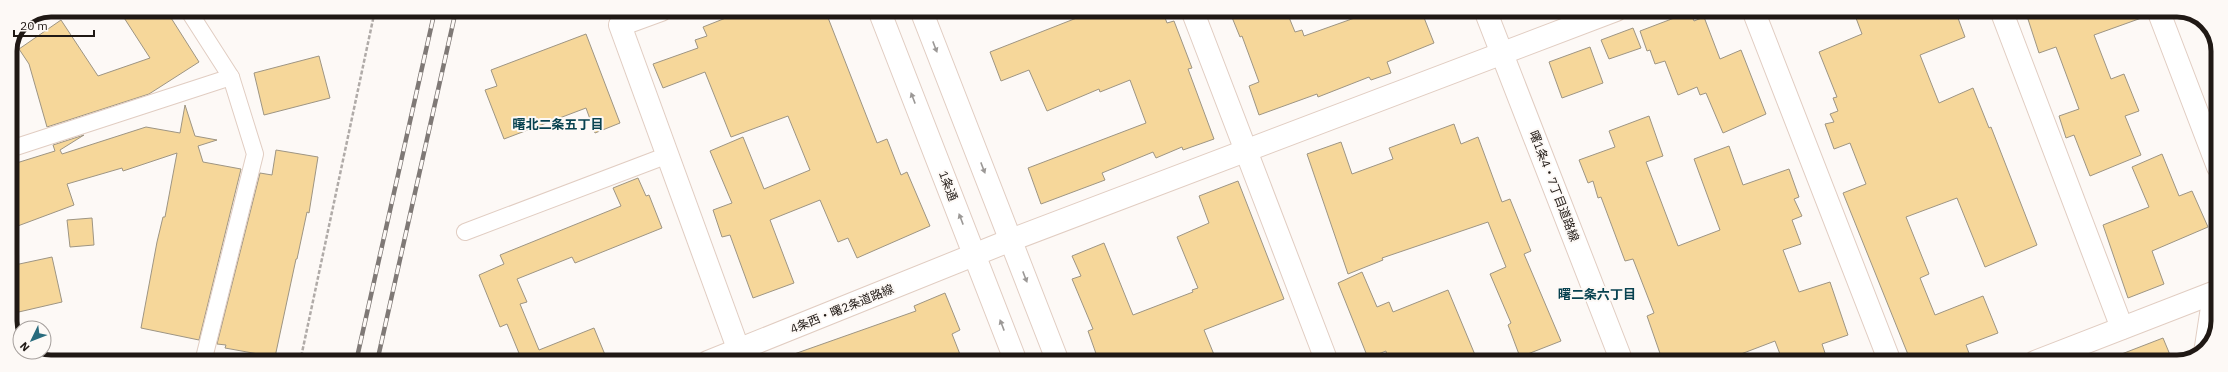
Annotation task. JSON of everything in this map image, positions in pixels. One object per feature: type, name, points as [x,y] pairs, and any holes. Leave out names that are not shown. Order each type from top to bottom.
[{"type":"street","points":[[642,17],[620,25],[741,355]]},
{"type":"street","name":"1条通","points":[[882,17],[1013,355]]},
{"type":"street","points":[[924,17],[1055,355]]},
{"type":"street","points":[[1195,17],[1324,355]]},
{"type":"street","name":"曙1条4・7丁目道路線","points":[[1488,17],[1619,355]]},
{"type":"street","name":"4条西・曙2条道路線","points":[[743,355],[1011,240],[1598,17]]},
{"type":"street","points":[[1756,17],[1887,355]]},
{"type":"street","points":[[2004,17],[2122,328]]},
{"type":"street","points":[[2161,17],[2211,149]]},
{"type":"street","points":[[2053,355],[2211,294]]},
{"type":"lane","points":[[192,17],[231,77],[255,154],[205,355]]},
{"type":"lane","points":[[17,147],[231,77]]},
{"type":"lane","points":[[465,232],[668,155]]},
{"type":"lane","points":[[2204,341],[2211,308]]},
{"type":"path","points":[[301,355],[374,17]]},
{"type":"building","points":[[124,17],[170,17],[199,62],[149,94],[47,127],[29,64],[19,49],[61,20],[98,76],[150,58]]},
{"type":"building","points":[[728,17],[828,17],[877,143],[887,139],[901,175],[907,172],[930,226],[857,258],[848,238],[838,242],[820,200],[770,220],[794,283],[753,298],[730,235],[722,237],[713,210],[732,203],[710,151],[743,137],[764,189],[810,170],[788,116],[731,137],[705,72],[663,88],[653,64],[698,48],[695,40],[707,36],[703,27]]},
{"type":"building","points":[[1079,17],[1165,17],[1167,23],[1174,21],[1192,68],[1188,69],[1214,139],[1183,150],[1182,147],[1156,158],[1153,152],[1102,173],[1105,180],[1041,204],[1028,168],[1146,123],[1130,80],[1100,92],[1099,89],[1047,111],[1029,70],[1001,81],[990,52]]},
{"type":"building","points":[[1232,17],[1289,17],[1295,32],[1302,30],[1304,36],[1357,17],[1424,17],[1434,43],[1387,62],[1391,73],[1371,80],[1369,77],[1318,97],[1317,94],[1259,115],[1249,86],[1259,82],[1242,36],[1240,37]]},
{"type":"building","points":[[1677,17],[1692,17],[1694,21],[1704,17],[1720,59],[1741,50],[1766,114],[1723,133],[1706,93],[1700,95],[1697,87],[1678,95],[1665,61],[1655,64],[1650,50],[1647,51],[1640,31]]},
{"type":"building","points":[[1856,17],[1958,17],[1965,37],[1920,55],[1939,103],[1973,88],[1989,128],[1991,127],[2037,245],[1985,267],[1957,198],[1906,217],[1929,274],[1920,278],[1935,315],[1983,296],[1998,333],[1966,345],[1970,355],[1908,355],[1843,193],[1866,184],[1850,143],[1834,149],[1825,124],[1834,122],[1830,114],[1838,111],[1833,98],[1837,97],[1819,52],[1862,34]]},
{"type":"building","points":[[2027,17],[2144,17],[2094,35],[2111,79],[2124,74],[2139,111],[2125,116],[2141,155],[2090,176],[2074,135],[2066,138],[2059,116],[2079,109],[2056,47],[2039,53]]},
{"type":"building","points":[[1633,28],[1641,48],[1609,59],[1601,40]]},
{"type":"building","points":[[586,34],[620,123],[595,133],[586,108],[504,139],[485,90],[497,86],[491,70]]},
{"type":"building","points":[[1590,47],[1603,83],[1562,98],[1549,62]]},
{"type":"building","points":[[319,56],[330,98],[264,115],[254,73]]},
{"type":"building","points":[[185,105],[195,136],[217,140],[198,146],[203,162],[241,169],[199,340],[141,328],[157,242],[163,217],[165,217],[177,153],[123,171],[122,168],[67,184],[74,205],[17,226],[17,163],[55,151],[53,145],[84,135],[60,150],[62,154],[146,127],[180,133]]},
{"type":"building","points":[[1649,116],[1663,156],[1646,162],[1678,246],[1720,230],[1694,159],[1729,146],[1743,185],[1789,169],[1799,197],[1794,199],[1802,216],[1792,220],[1801,244],[1783,250],[1799,292],[1830,282],[1848,335],[1822,344],[1826,355],[1780,355],[1775,341],[1738,355],[1661,355],[1647,316],[1654,313],[1633,259],[1625,261],[1601,197],[1598,198],[1593,181],[1588,183],[1579,160],[1615,147],[1609,131]]},
{"type":"building","points":[[1454,124],[1461,144],[1478,137],[1502,202],[1510,199],[1531,251],[1524,254],[1561,341],[1525,355],[1519,355],[1508,325],[1511,323],[1490,274],[1506,267],[1488,222],[1382,258],[1383,260],[1348,274],[1307,154],[1341,142],[1352,174],[1393,159],[1389,148]]},
{"type":"building","points":[[276,150],[318,157],[309,213],[307,212],[275,355],[264,355],[225,348],[226,345],[217,344],[260,173],[272,175]]},
{"type":"building","points":[[2162,154],[2179,196],[2192,191],[2208,227],[2152,251],[2164,284],[2128,298],[2103,225],[2149,207],[2132,167]]},
{"type":"building","points":[[638,178],[646,196],[649,195],[662,228],[575,263],[572,257],[517,279],[527,302],[520,304],[539,350],[594,328],[605,355],[520,355],[507,324],[500,327],[479,275],[504,264],[500,255],[621,206],[613,188]]},
{"type":"building","points":[[1238,181],[1284,299],[1204,330],[1214,355],[1097,355],[1088,331],[1093,329],[1072,279],[1081,276],[1072,256],[1104,243],[1133,315],[1193,292],[1192,290],[1198,288],[1177,237],[1209,223],[1199,196]]},
{"type":"building","points":[[92,218],[94,245],[70,247],[67,220]]},
{"type":"building","points":[[52,257],[62,302],[17,312],[17,264]]},
{"type":"building","points":[[1362,272],[1377,307],[1389,302],[1393,312],[1448,290],[1475,355],[1387,355],[1386,351],[1376,355],[1367,355],[1338,283]]},
{"type":"building","points":[[945,293],[960,330],[952,334],[960,355],[791,355],[916,311],[914,306]]},
{"type":"building","points":[[2163,338],[2170,355],[2119,355]]},
{"type":"railway","points":[[358,355],[433,17]]},
{"type":"railway","points":[[379,355],[454,17]]},
{"type":"district","name":"曙北二条五丁目","points":[[558,124]]},
{"type":"district","name":"曙二条六丁目","points":[[1597,294]]}]
